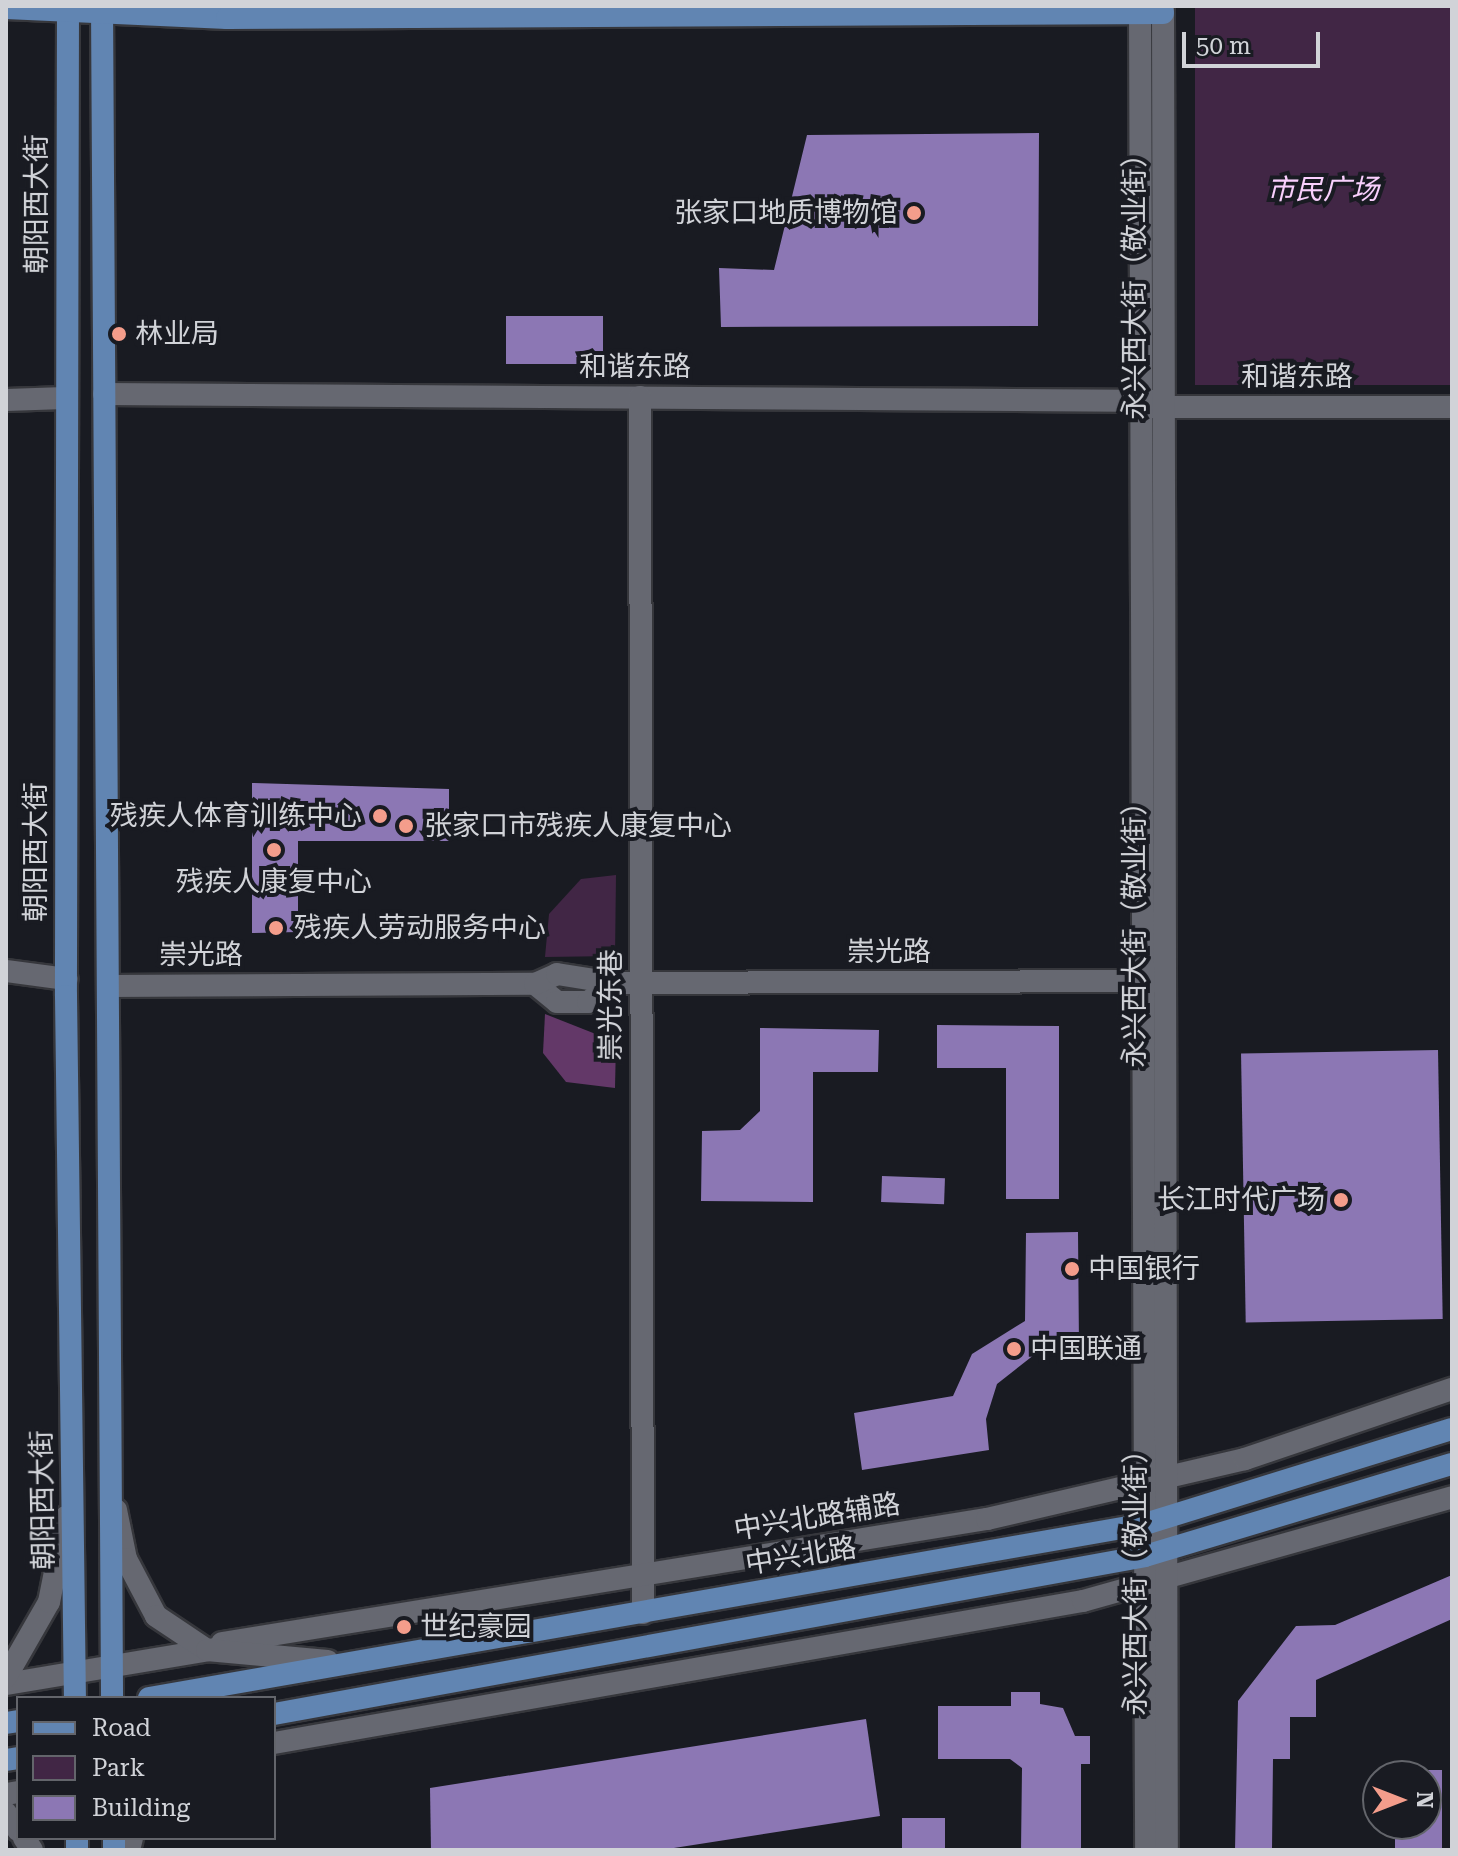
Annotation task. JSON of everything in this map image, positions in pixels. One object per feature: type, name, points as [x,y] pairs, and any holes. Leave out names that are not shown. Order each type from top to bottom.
[{"type":"main road","points":[[6,8],[1163,9]]},
{"type":"main road","name":"朝阳西大街","points":[[68,9],[66,979],[75,1696]]},
{"type":"main road","points":[[102,10],[112,1696]]},
{"type":"main road","name":"中兴北路","points":[[161,1696],[1155,1522],[1452,1429]]},
{"type":"main road","points":[[276,1714],[1155,1553],[1452,1464]]},
{"type":"street","name":"永兴西大街（敬业街）","points":[[1146,1850],[1155,1584],[1165,981],[1163,9]]},
{"type":"street","name":"永兴西大街（敬业街）","points":[[1140,10],[1142,981],[1155,1483]]},
{"type":"street","name":"和谐东路","points":[[104,394],[1165,401],[1452,407]]},
{"type":"street","name":"和谐东路","points":[[1165,401],[1452,394]]},
{"type":"street","name":"崇光东巷","points":[[640,397],[643,1613]]},
{"type":"street","points":[[6,400],[65,398]]},
{"type":"street","points":[[6,971],[66,979]]},
{"type":"street","name":"崇光路","points":[[108,986],[535,984],[557,974],[614,983],[1165,981]]},
{"type":"street","name":"中兴北路辅路","points":[[180,1632],[249,1643],[987,1519],[1155,1483],[1452,1389]]},
{"type":"street","points":[[6,1677],[49,1602],[73,1477]]},
{"type":"street","points":[[111,1482],[141,1593],[156,1616],[207,1650],[357,1662]]},
{"type":"street","points":[[276,1743],[1155,1584],[1452,1497]]},
{"type":"street","name":"永兴西大街（敬业街）","points":[[1155,1584],[1167,1850]]},
{"type":"street","points":[[6,1684],[249,1643]]},
{"type":"street","points":[[276,1723],[360,1698]]},
{"type":"green space","name":"市民广场","points":[[1195,6],[1452,6],[1452,385],[1195,385]]},
{"type":"green space","points":[[616,875],[615,956],[545,957],[549,914],[581,879]]},
{"type":"shaded area","points":[[545,1014],[616,1042],[615,1088],[566,1082],[543,1053]]},
{"type":"building","name":"张家口地质博物馆","points":[[1039,133],[1038,326],[721,327],[719,268],[774,270],[807,135]]},
{"type":"building","points":[[506,316],[603,316],[603,364],[506,364]]},
{"type":"building","points":[[252,783],[449,789],[449,841],[298,841],[298,932],[252,933]]},
{"type":"building","points":[[937,1025],[1059,1026],[1059,1199],[1006,1199],[1006,1068],[937,1068]]},
{"type":"building","points":[[760,1028],[879,1030],[878,1072],[813,1072],[813,1202],[701,1201],[702,1131],[740,1130],[760,1111]]},
{"type":"building","name":"长江时代广场","points":[[1438,1050],[1443,1319],[1246,1322],[1241,1053]]},
{"type":"building","points":[[882,1176],[945,1178],[944,1204],[881,1202]]},
{"type":"building","name":"中国联通","points":[[1078,1232],[1079,1347],[1039,1351],[997,1384],[986,1419],[989,1450],[862,1470],[854,1413],[953,1396],[972,1354],[1025,1321],[1026,1233]]},
{"type":"building","points":[[1452,1575],[1452,1619],[1316,1680],[1316,1717],[1290,1717],[1290,1759],[1273,1759],[1272,1850],[1235,1850],[1238,1701],[1296,1626],[1335,1625]]},
{"type":"building","points":[[1011,1692],[1040,1692],[1040,1704],[1063,1708],[1075,1736],[1090,1736],[1090,1764],[1081,1764],[1081,1850],[1021,1850],[1022,1768],[1010,1759],[938,1759],[938,1706],[1011,1706]]},
{"type":"building","points":[[866,1719],[880,1816],[661,1850],[431,1850],[430,1788]]},
{"type":"building","points":[[902,1818],[945,1818],[945,1850],[902,1850]]},
{"type":"building","points":[[1395,1840],[1442,1840],[1442,1850],[1395,1850]]},
{"type":"place","name":"张家口地质博物馆","points":[[914,213]]},
{"type":"place","name":"林业局","points":[[119,334]]},
{"type":"place","name":"残疾人体育训练中心","points":[[380,816]]},
{"type":"place","name":"张家口市残疾人康复中心","points":[[406,826]]},
{"type":"place","name":"残疾人康复中心","points":[[274,850]]},
{"type":"place","name":"残疾人劳动服务中心","points":[[276,928]]},
{"type":"place","name":"长江时代广场","points":[[1341,1200]]},
{"type":"place","name":"中国银行","points":[[1072,1269]]},
{"type":"place","name":"中国联通","points":[[1014,1349]]},
{"type":"place","name":"世纪豪园","points":[[404,1627]]}]
